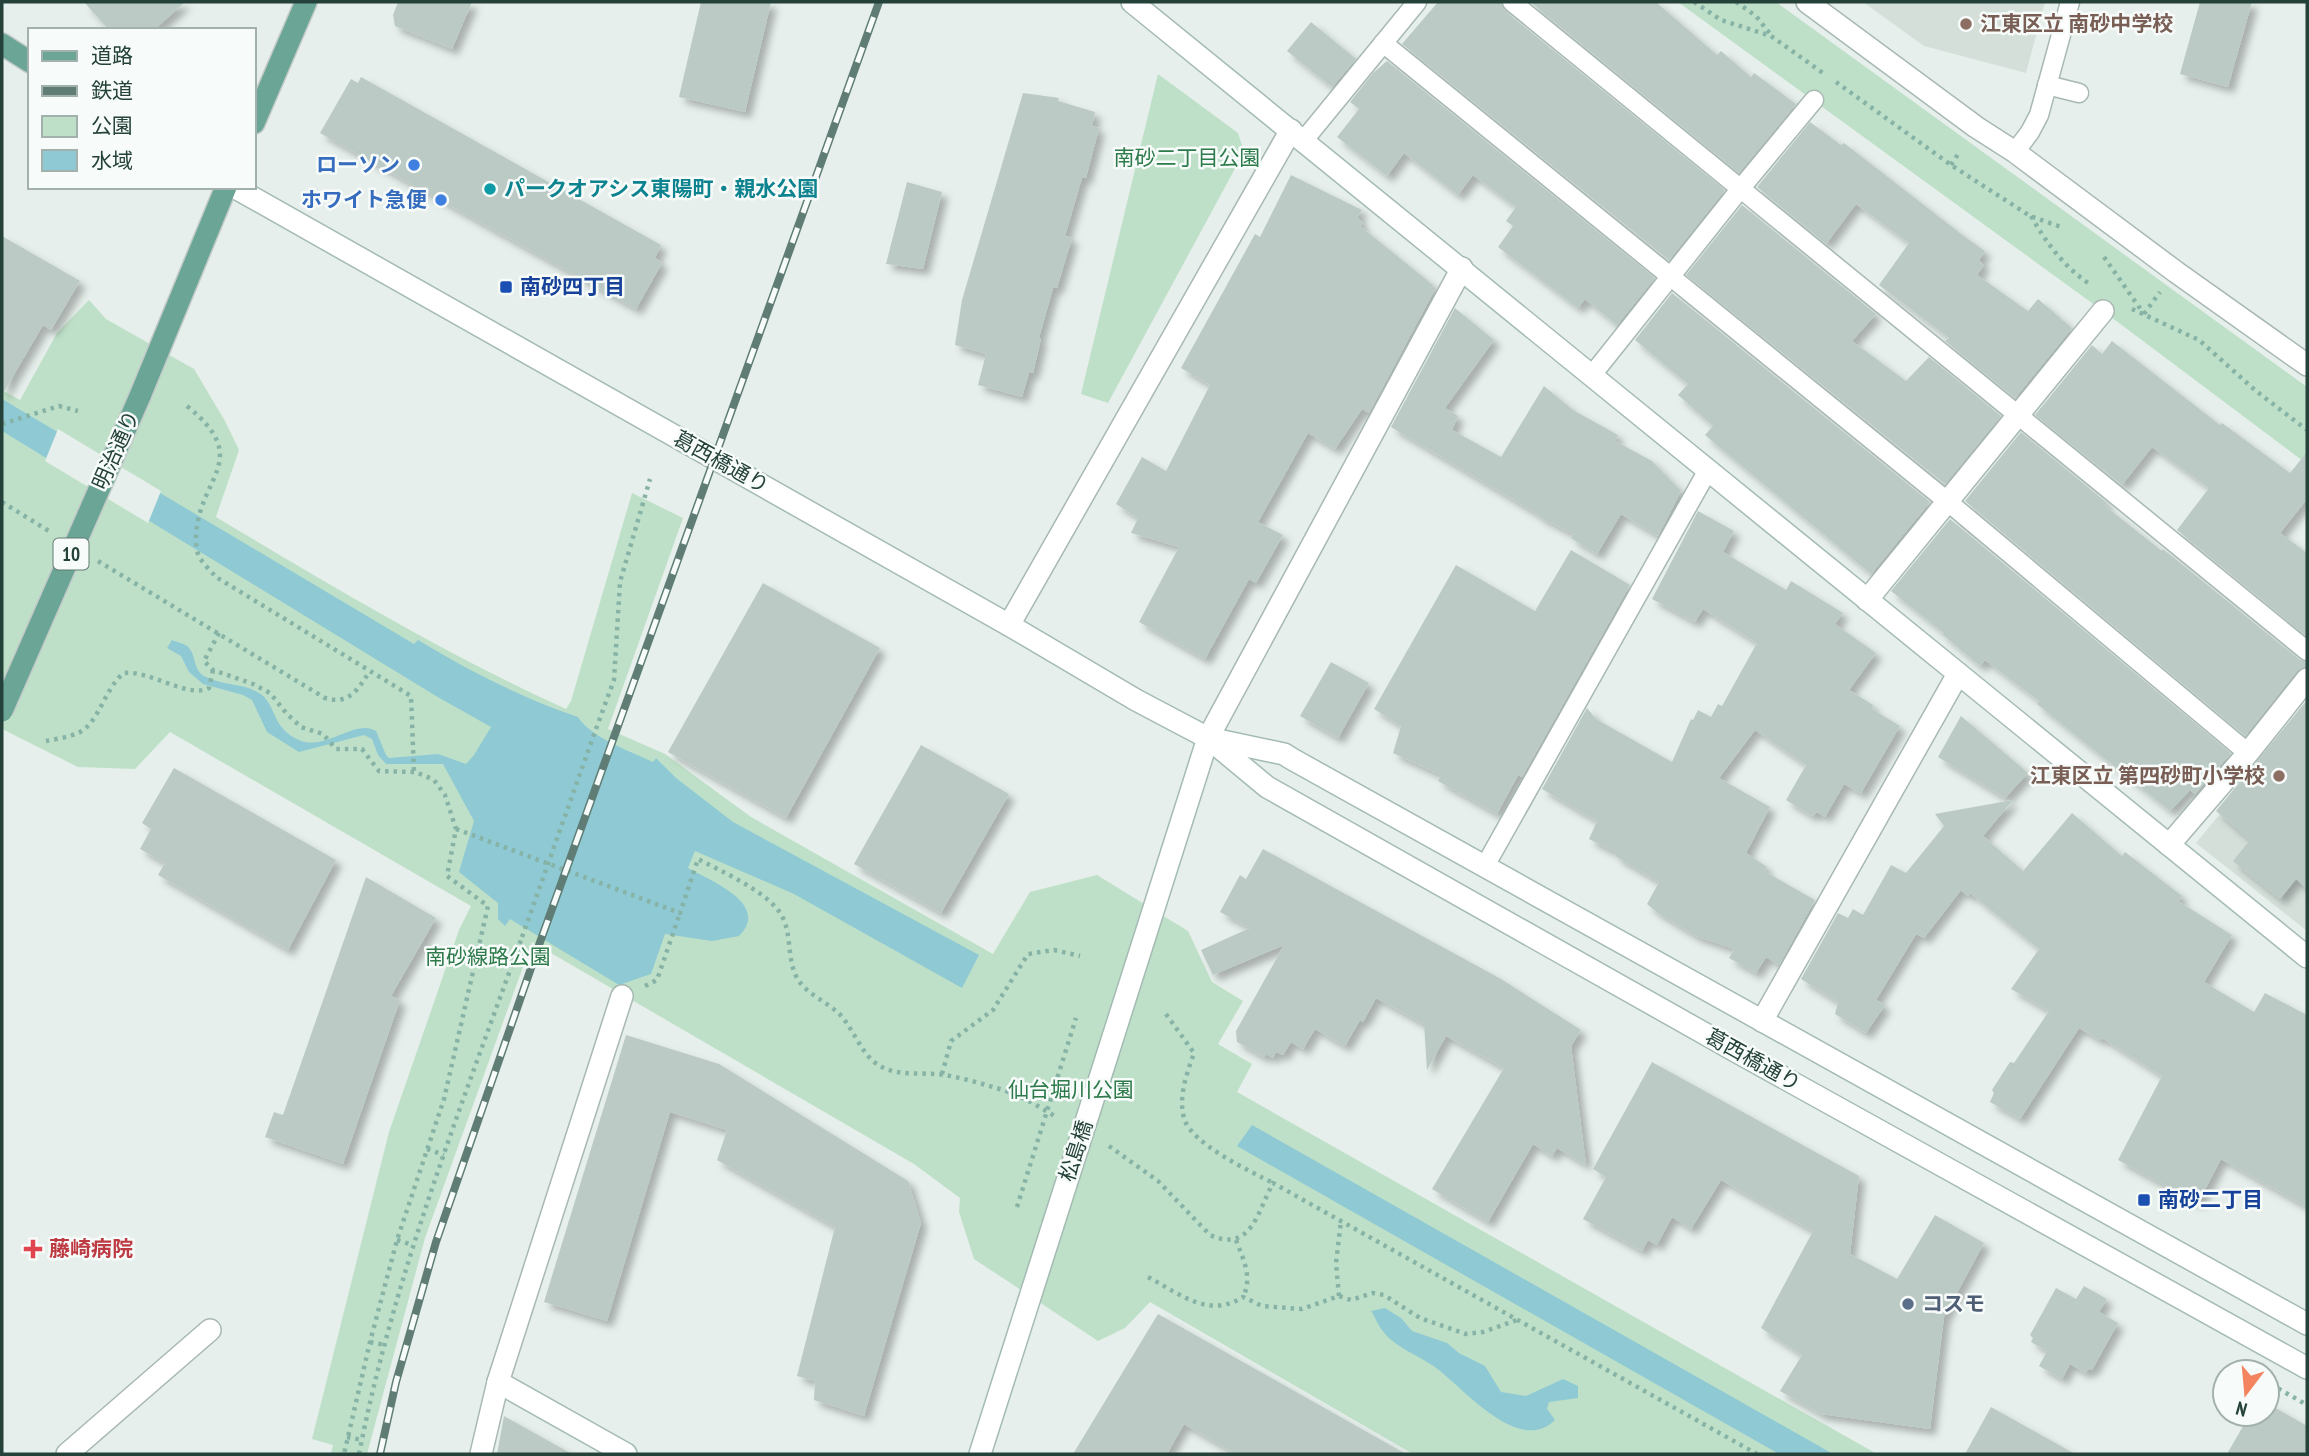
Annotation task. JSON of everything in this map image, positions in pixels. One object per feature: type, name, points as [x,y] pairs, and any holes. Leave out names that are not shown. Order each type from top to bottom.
[{"type":"main road","points":[[256,119],[306,2]]},
{"type":"main road","points":[[2,44],[28,61]]},
{"type":"main road","name":"明治通り","points":[[2,711],[140,396],[225,189]]},
{"type":"street","points":[[1132,2],[2307,957]]},
{"type":"street","points":[[1807,2],[2307,365]]},
{"type":"street","points":[[1009,625],[1298,135]]},
{"type":"street","name":"葛西橋通り","points":[[238,189],[1009,625],[1136,700],[1208,738],[1267,787],[2307,1368]]},
{"type":"street","name":"松島橋","points":[[980,1454],[1208,738],[1462,268]]},
{"type":"street","points":[[1867,600],[2109,303]]},
{"type":"street","points":[[1762,1021],[1958,674]]},
{"type":"street","points":[[2169,845],[2307,679]]},
{"type":"street","name":"葛西橋通り","points":[[1208,738],[1284,754],[2307,1324]]},
{"type":"street","points":[[481,1454],[498,1382],[622,996]]},
{"type":"street","points":[[67,1454],[210,1330]]},
{"type":"street","points":[[498,1382],[625,1454]]},
{"type":"lane","points":[[1298,135],[1417,2]]},
{"type":"lane","points":[[1511,2],[2307,651]]},
{"type":"lane","points":[[2015,152],[2039,115],[2070,2]]},
{"type":"lane","points":[[1383,43],[1947,501],[2248,752]]},
{"type":"lane","points":[[2047,85],[2079,93]]},
{"type":"lane","points":[[1592,374],[1815,100]]},
{"type":"lane","points":[[1486,866],[1709,470]]},
{"type":"path","points":[[1693,2],[1721,20],[1771,36]]},
{"type":"path","points":[[1737,2],[1756,16],[1771,36],[1951,165],[2030,216],[2059,224],[2068,230]]},
{"type":"path","points":[[2030,216],[2045,241],[2070,271],[2109,303],[2144,314],[2199,340],[2256,391],[2307,430]]},
{"type":"path","points":[[2103,255],[2144,314]]},
{"type":"path","points":[[2144,314],[2166,284]]},
{"type":"path","points":[[2,424],[59,406],[78,411]]},
{"type":"path","points":[[187,406],[212,430],[221,455],[216,477],[197,526],[199,555],[216,577],[411,696],[414,772]]},
{"type":"path","points":[[359,1454],[413,1245],[614,680],[620,582],[650,479]]},
{"type":"path","points":[[2,502],[59,537]]},
{"type":"path","points":[[93,558],[325,698],[337,701],[355,693],[370,671]]},
{"type":"path","points":[[219,634],[204,661],[213,670],[267,691],[301,727],[323,734],[336,749],[362,749],[379,771],[414,772],[434,780],[445,795],[456,829],[447,876],[488,906],[444,1099],[397,1240],[344,1454]]},
{"type":"path","points":[[46,741],[85,729],[110,688],[124,673],[143,673],[195,692],[209,688],[213,670]]},
{"type":"path","points":[[456,829],[680,913]]},
{"type":"path","points":[[622,996],[657,981],[698,859],[768,899],[780,912],[787,929],[790,958],[796,976],[804,988],[843,1018],[860,1047],[875,1063],[910,1075],[942,1074],[1014,1093],[1060,1119]]},
{"type":"path","points":[[942,1074],[951,1041],[993,1010],[1028,954],[1054,950],[1080,956]]},
{"type":"path","points":[[1166,1014],[1194,1053],[1187,1073],[1183,1101],[1185,1120],[1190,1129],[1238,1164],[1757,1454]]},
{"type":"path","points":[[1017,1207],[1076,1018]]},
{"type":"path","points":[[1107,1144],[1158,1181],[1210,1235],[1221,1240],[1236,1240],[1244,1236],[1273,1183]]},
{"type":"path","points":[[427,1149],[444,1155]]},
{"type":"path","points":[[1339,1296],[1336,1263],[1341,1221]]},
{"type":"path","points":[[397,1240],[413,1245]]},
{"type":"path","points":[[1149,1277],[1199,1304],[1224,1306],[1243,1297],[1248,1288],[1248,1279],[1236,1240]]},
{"type":"path","points":[[1243,1297],[1262,1306],[1303,1309],[1339,1296],[1351,1300],[1373,1293],[1384,1295],[1420,1318],[1466,1334],[1483,1332],[1518,1320]]},
{"type":"path","points":[[370,1342],[385,1345]]},
{"type":"path","points":[[2281,1392],[2307,1405]]},
{"type":"path","points":[[347,1437],[362,1440]]},
{"type":"shaded area","name":"江東区立 南砂中学校","points":[[1863,2],[2045,2],[2026,73],[1924,46]]},
{"type":"shaded area","name":"江東区立 第四砂町小学校","points":[[2307,708],[2307,931],[2196,843]]},
{"type":"green space","points":[[1678,2],[1776,2],[2307,387],[2307,464],[2103,311]]},
{"type":"green space","name":"南砂二丁目公園","points":[[1158,74],[1238,133],[1244,152],[1108,403],[1081,394]]},
{"type":"green space","name":"仙台堀川公園","points":[[89,300],[106,319],[194,369],[225,421],[239,450],[216,517],[432,642],[566,709],[571,701],[632,493],[683,518],[608,729],[665,754],[751,817],[993,954],[1030,892],[1097,875],[1188,931],[1212,982],[1243,1001],[1218,1044],[1252,1064],[1237,1092],[1877,1454],[1413,1454],[1150,1302],[1125,1328],[1098,1341],[974,1259],[959,1212],[960,1198],[914,1164],[532,942],[425,1238],[367,1454],[331,1454],[333,1445],[312,1439],[389,1132],[459,930],[471,906],[170,732],[135,769],[78,767],[2,729],[2,390],[20,400],[57,333]]},
{"type":"water","points":[[2,399],[414,644],[418,640],[496,683],[578,717],[592,731],[623,749],[653,762],[656,758],[676,778],[733,822],[979,955],[962,988],[794,894],[695,851],[688,868],[734,895],[748,914],[747,924],[739,936],[712,941],[665,934],[651,974],[619,985],[510,919],[505,926],[498,919],[498,903],[459,872],[474,821],[443,764],[386,764],[378,755],[372,739],[364,735],[299,752],[267,732],[252,700],[203,684],[189,672],[181,656],[167,648],[172,640],[185,645],[190,649],[196,667],[202,674],[213,680],[249,688],[262,695],[284,730],[309,743],[368,728],[376,731],[389,758],[438,754],[466,764],[491,727],[2,431]]},
{"type":"water","points":[[1252,1125],[1833,1454],[1779,1454],[1237,1146]]},
{"type":"water","points":[[1385,1308],[1401,1318],[1412,1331],[1447,1343],[1459,1353],[1485,1366],[1501,1392],[1526,1396],[1563,1379],[1578,1386],[1578,1398],[1549,1402],[1547,1409],[1555,1420],[1540,1429],[1525,1430],[1508,1425],[1492,1415],[1435,1367],[1387,1336],[1371,1311]]},
{"type":"pier","points":[[58,429],[161,491],[148,523],[45,461]]},
{"type":"building","points":[[84,2],[185,2],[156,28],[107,28]]},
{"type":"building","points":[[398,2],[472,2],[452,49],[395,26],[393,15]]},
{"type":"building","points":[[701,2],[771,2],[745,112],[679,97]]},
{"type":"building","points":[[1438,2],[1501,2],[1505,11],[1725,190],[1669,260],[1402,44]]},
{"type":"building","points":[[1530,2],[1656,2],[1717,55],[1721,51],[1751,77],[1754,73],[1796,104],[1739,173]]},
{"type":"building","points":[[2200,2],[2252,2],[2228,87],[2180,74]]},
{"type":"building","points":[[1311,22],[1356,59],[1332,87],[1287,51]]},
{"type":"building","points":[[1387,61],[1655,278],[1617,325],[1585,299],[1578,308],[1498,247],[1513,226],[1506,221],[1516,207],[1473,175],[1458,195],[1404,153],[1387,176],[1337,137],[1359,109],[1350,102],[1373,73]]},
{"type":"building","name":"パークオアシス東陽町・親水公園","points":[[361,77],[661,245],[655,258],[662,263],[636,309],[320,133],[351,79],[358,83]]},
{"type":"building","points":[[1023,93],[1059,98],[1058,101],[1095,112],[1092,126],[1099,128],[1086,178],[1082,178],[1065,236],[1072,238],[1057,288],[1053,288],[1039,338],[1041,339],[1033,373],[1029,373],[1022,397],[978,385],[986,354],[955,345],[962,300]]},
{"type":"building","points":[[1810,122],[1841,145],[1844,143],[1985,251],[1979,260],[1984,265],[1977,275],[2028,311],[2038,299],[2072,328],[2015,398],[1945,341],[1949,338],[1879,285],[1909,243],[1856,204],[1826,244],[1757,187]]},
{"type":"building","points":[[1291,175],[1362,210],[1357,217],[1363,223],[1360,226],[1433,285],[1431,288],[1434,291],[1369,413],[1362,409],[1335,449],[1308,433],[1258,522],[1283,535],[1256,583],[1249,579],[1205,659],[1139,622],[1179,547],[1131,533],[1138,518],[1116,504],[1142,457],[1166,471],[1210,385],[1181,368],[1255,234],[1260,237]]},
{"type":"building","points":[[907,182],[942,192],[923,269],[886,264]]},
{"type":"building","points":[[1742,205],[1876,314],[1852,341],[1906,381],[1929,357],[2001,416],[1945,484],[1686,275]]},
{"type":"building","points":[[2,236],[80,281],[51,330],[43,325],[2,395]]},
{"type":"building","points":[[1672,293],[1930,502],[1871,574],[1705,435],[1713,426],[1678,395],[1688,384],[1635,340]]},
{"type":"building","points":[[1455,308],[1494,340],[1445,408],[1458,416],[1452,430],[1501,457],[1544,386],[1573,410],[1618,435],[1615,441],[1652,461],[1681,491],[1658,536],[1621,514],[1597,554],[1571,538],[1573,534],[1538,516],[1391,427]]},
{"type":"building","points":[[2112,341],[2220,425],[2222,423],[2290,473],[2307,452],[2307,499],[2280,533],[2307,553],[2307,637],[2177,530],[2209,488],[2152,447],[2122,485],[2035,415],[2092,345],[2102,354]]},
{"type":"building","points":[[2021,432],[2107,503],[2105,506],[2162,551],[2163,549],[2300,660],[2307,662],[2307,666],[2297,671],[2245,736],[1965,501]]},
{"type":"building","points":[[1698,511],[1734,531],[1723,552],[1786,590],[1791,581],[1843,613],[1835,624],[1876,653],[1849,690],[1873,705],[1872,709],[1900,726],[1861,793],[1844,784],[1825,817],[1817,812],[1812,816],[1786,800],[1806,765],[1755,730],[1719,778],[1770,807],[1746,853],[1767,867],[1764,871],[1815,900],[1779,965],[1766,957],[1756,973],[1729,958],[1734,949],[1696,936],[1647,904],[1659,882],[1615,856],[1617,853],[1589,839],[1597,821],[1542,789],[1587,708],[1596,719],[1672,762],[1691,719],[1693,720],[1698,710],[1711,717],[1718,704],[1722,706],[1757,643],[1703,609],[1695,622],[1652,599]]},
{"type":"building","points":[[1950,519],[2231,753],[2195,794],[2190,790],[2170,811],[2037,704],[2039,701],[1985,660],[1980,666],[1891,591]]},
{"type":"building","points":[[1571,550],[1630,585],[1522,777],[1518,775],[1497,814],[1438,781],[1441,775],[1393,753],[1401,726],[1374,709],[1456,565],[1535,611]]},
{"type":"building","points":[[763,583],[880,648],[786,818],[668,752]]},
{"type":"building","points":[[1331,662],[1369,683],[1338,738],[1300,716]]},
{"type":"building","name":"江東区立 第四砂町小学校","points":[[2307,700],[2307,889],[2296,879],[2280,899],[2233,861],[2250,840],[2216,811]]},
{"type":"building","points":[[1961,716],[2028,773],[2005,798],[1938,757]]},
{"type":"building","points":[[921,745],[1009,794],[941,913],[854,864]]},
{"type":"building","points":[[174,768],[336,860],[288,950],[158,875],[165,863],[140,849],[151,829],[142,823]]},
{"type":"building","points":[[2013,800],[1983,836],[2023,871],[2072,813],[2122,856],[2125,852],[2182,896],[2178,901],[2232,935],[2204,982],[2254,1012],[2265,993],[2307,1015],[2307,1207],[2221,1159],[2198,1203],[2118,1160],[2162,1076],[2102,1038],[2100,1040],[2079,1028],[2020,1119],[1990,1102],[1994,1093],[1992,1090],[2010,1062],[2014,1063],[2049,1011],[2011,989],[2039,949],[1970,893],[1968,896],[1961,890],[1924,938],[1916,934],[1876,1000],[1885,1005],[1866,1033],[1835,1014],[1838,1002],[1801,979],[1838,913],[1848,918],[1853,909],[1863,915],[1891,865],[1906,873],[1944,826],[1935,814]]},
{"type":"building","points":[[1263,849],[1501,979],[1581,1030],[1571,1046],[1586,1165],[1557,1148],[1552,1156],[1533,1144],[1488,1222],[1432,1189],[1504,1068],[1446,1036],[1427,1070],[1424,1024],[1376,998],[1363,1022],[1360,1020],[1345,1046],[1315,1029],[1303,1049],[1291,1042],[1283,1055],[1276,1052],[1273,1058],[1266,1054],[1264,1057],[1237,1042],[1236,1031],[1284,945],[1213,975],[1201,950],[1250,928],[1220,912],[1240,875],[1246,879]]},
{"type":"building","points":[[366,877],[436,918],[391,996],[400,1000],[343,1164],[265,1137],[274,1112],[283,1115]]},
{"type":"building","points":[[626,1035],[719,1064],[908,1181],[921,1223],[864,1416],[814,1400],[815,1381],[797,1376],[835,1227],[717,1160],[727,1130],[670,1112],[607,1321],[544,1302]]},
{"type":"building","points":[[1652,1062],[1859,1176],[1850,1254],[1897,1279],[1935,1215],[1984,1243],[1944,1317],[1930,1429],[1821,1414],[1780,1391],[1802,1355],[1761,1328],[1813,1231],[1721,1180],[1691,1229],[1672,1217],[1657,1245],[1648,1240],[1642,1251],[1583,1219],[1606,1177],[1593,1169]]},
{"type":"building","points":[[2084,1286],[2107,1299],[2099,1312],[2118,1323],[2092,1370],[2088,1369],[2086,1373],[2070,1364],[2062,1379],[2039,1366],[2047,1351],[2031,1342],[2033,1338],[2030,1335],[2056,1288],[2076,1299]]},
{"type":"building","points":[[1158,1314],[1406,1454],[1236,1454],[1184,1424],[1167,1454],[1073,1454]]},
{"type":"building","points":[[1991,1407],[2075,1454],[1965,1454]]},
{"type":"building","points":[[2281,1411],[2307,1426],[2307,1454],[2227,1454],[2242,1428],[2281,1428]]},
{"type":"building","points":[[504,1416],[572,1454],[497,1454]]},
{"type":"railway","points":[[380,1454],[396,1382],[436,1242],[539,945],[879,2]]},
{"type":"place","name":"江東区立 南砂中学校","points":[[1966,24]]},
{"type":"place","name":"ローソン","points":[[414,165]]},
{"type":"place","name":"パークオアシス東陽町・親水公園","points":[[490,189]]},
{"type":"place","name":"ホワイト急便","points":[[441,200]]},
{"type":"place","name":"南砂四丁目","points":[[506,287]]},
{"type":"place","name":"江東区立 第四砂町小学校","points":[[2279,776]]},
{"type":"place","name":"南砂二丁目","points":[[2144,1200]]},
{"type":"place","name":"藤崎病院","points":[[33,1249]]},
{"type":"place","name":"コスモ","points":[[1908,1304]]},
{"type":"park label","name":"南砂線路公園","points":[[488,957]]}]
